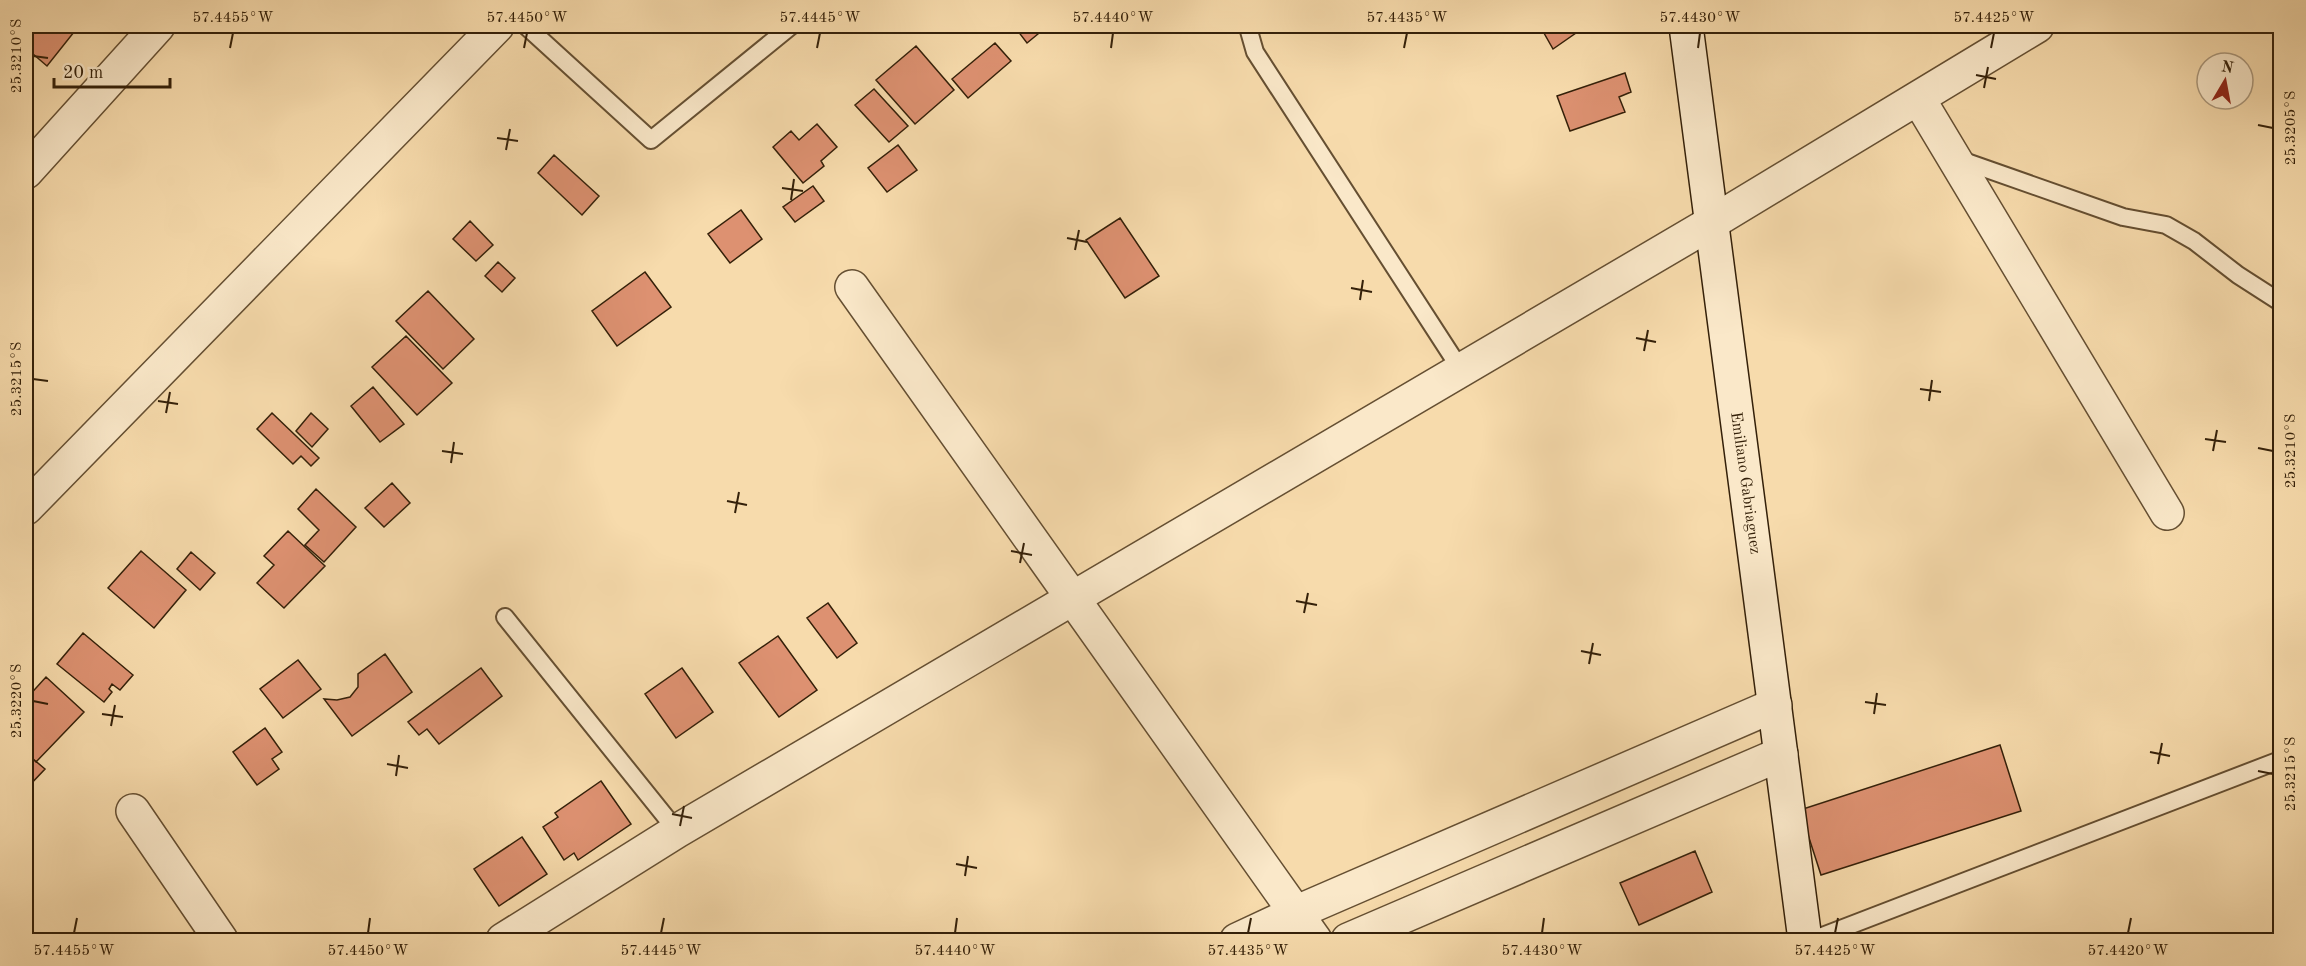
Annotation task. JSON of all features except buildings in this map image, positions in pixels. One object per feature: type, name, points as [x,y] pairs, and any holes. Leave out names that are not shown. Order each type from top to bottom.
[{"type":"street","points":[[26,172],[158,26]]},
{"type":"street","points":[[26,508],[497,26]]},
{"type":"street","name":"Emiliano Gabriaguez","points":[[1686,26],[1805,940]]},
{"type":"street","points":[[503,940],[677,831],[1711,223],[2037,26]]},
{"type":"street","points":[[1918,98],[2167,513]]},
{"type":"street","points":[[852,287],[1315,940]]},
{"type":"street","points":[[1236,940],[1775,705]]},
{"type":"street","points":[[1348,940],[1781,754]]},
{"type":"street","points":[[133,811],[220,940]]},
{"type":"lane","points":[[526,26],[651,140],[791,26]]},
{"type":"lane","points":[[1250,26],[1249,31],[1255,52],[1461,370]]},
{"type":"lane","points":[[1954,158],[2123,217],[2166,225],[2194,241],[2238,275],[2280,302]]},
{"type":"lane","points":[[505,617],[677,831]]},
{"type":"lane","points":[[1812,940],[2280,760]]}]
